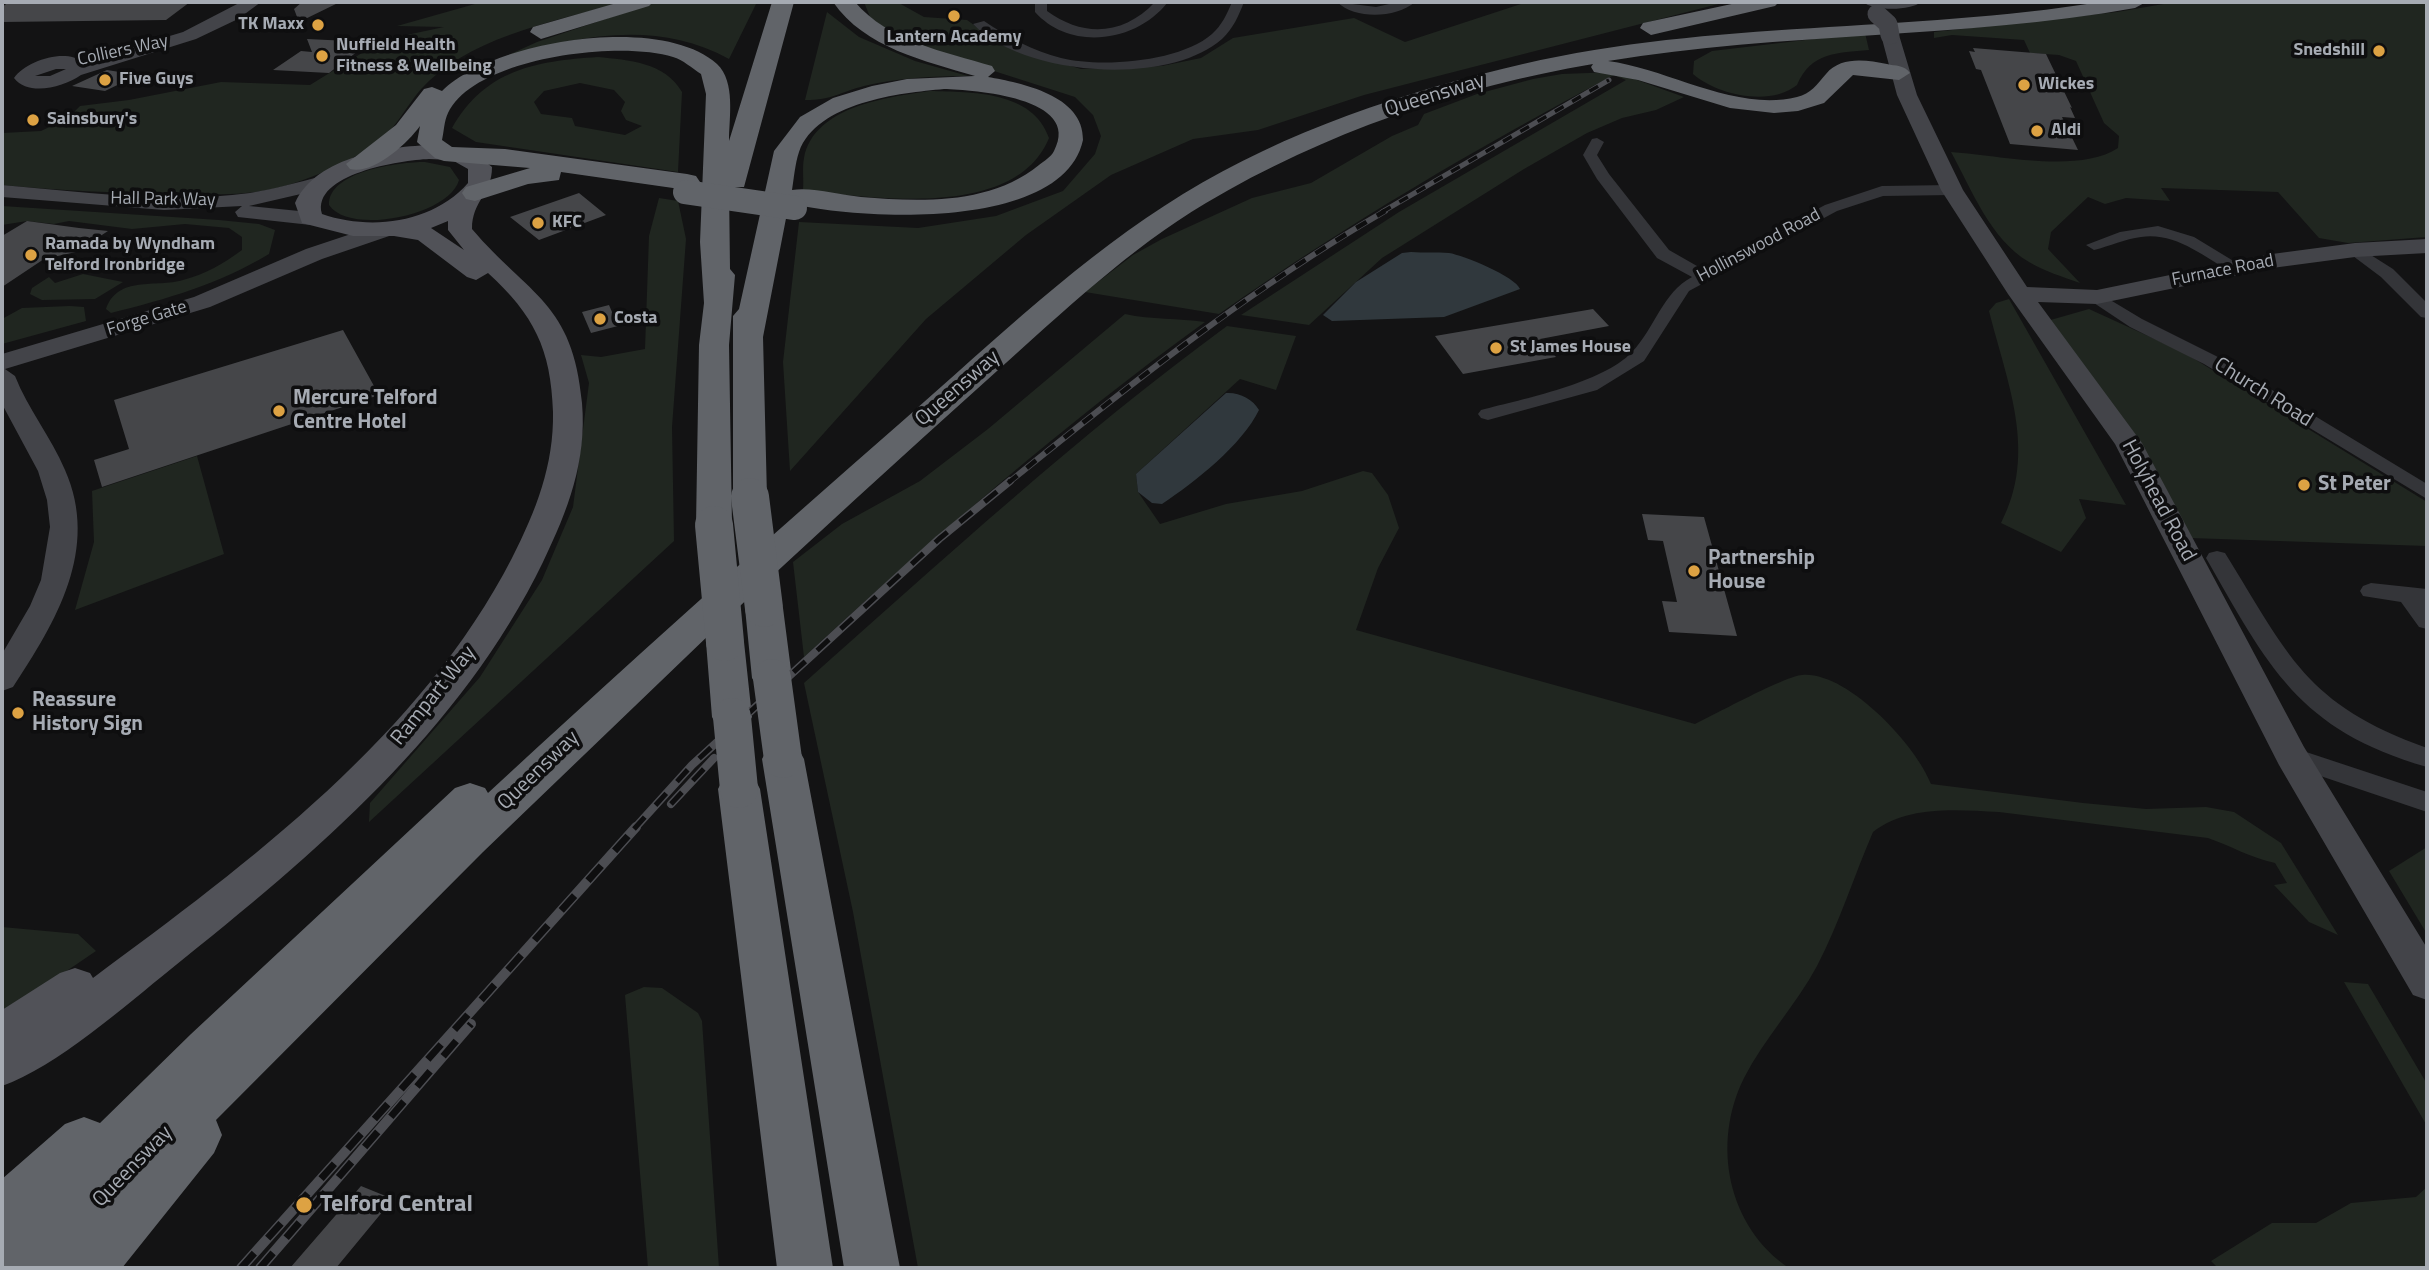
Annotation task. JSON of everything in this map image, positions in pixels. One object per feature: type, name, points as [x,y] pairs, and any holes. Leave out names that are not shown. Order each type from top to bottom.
[{"type":"highway","points":[[359,164],[405,130],[439,87],[485,55],[541,32],[642,2]]},
{"type":"highway","points":[[717,301],[741,143],[783,2]]},
{"type":"highway","points":[[801,2],[778,72],[764,143],[752,228],[747,343],[750,497],[783,759],[872,1268]]},
{"type":"highway","points":[[805,1268],[738,789],[714,525],[712,402],[717,301],[714,242],[718,94],[714,76],[695,57],[663,46],[600,43],[558,48],[502,64],[465,82],[438,108],[428,134],[429,142],[449,153],[505,157],[686,187],[795,202],[896,219],[962,214],[1005,204],[1035,194],[1068,174],[1088,140],[1086,122],[1072,105],[1058,96],[913,48],[876,30],[850,11],[844,2]]},
{"type":"highway","points":[[1538,60],[1566,48],[1768,2]]},
{"type":"highway","name":"Queensway","points":[[2,1259],[209,1050],[579,695],[873,433],[1113,233],[1200,180],[1323,122],[1408,94],[1538,60],[1657,40],[1984,15],[2083,2]]},
{"type":"highway","name":"Queensway","points":[[35,1268],[201,1096],[603,709],[863,473],[1101,263],[1221,183],[1271,157],[1338,129],[1445,91],[1521,72],[1663,47],[2023,19],[2135,2]]},
{"type":"highway","points":[[1816,33],[1708,50],[1687,60],[1684,70],[1706,88],[1737,96],[1766,99],[1798,92],[1815,67],[1890,20]]},
{"type":"highway","points":[[1445,91],[1547,71],[1598,67],[1640,73],[1724,102],[1774,106],[1812,100],[1823,93],[1836,74],[1850,68],[1899,73]]},
{"type":"highway","points":[[747,343],[787,151],[799,132],[817,116],[867,93],[900,85],[972,83],[1006,87],[1034,96],[1064,117],[1072,138],[1067,153],[1053,169],[1021,188],[987,199],[914,209],[795,202]]},
{"type":"highway","points":[[470,196],[507,180],[540,174],[686,187]]},
{"type":"highway","points":[[86,1268],[271,1043],[301,1001]]},
{"type":"highway","points":[[2,1215],[136,1095],[209,1050]]},
{"type":"main road","name":"Colliers Way","points":[[2,83],[177,40],[211,27],[252,2]]},
{"type":"main road","points":[[1861,2],[1890,20],[1920,2]]},
{"type":"main road","name":"Holyhead Road","points":[[1890,20],[1899,73],[1952,190],[2020,294],[2129,443],[2291,756],[2427,983]]},
{"type":"main road","name":"Colliers Way","points":[[2,78],[29,76]]},
{"type":"main road","points":[[411,153],[449,153],[467,157],[480,167],[482,176],[470,196],[424,220],[390,229],[348,229],[313,219],[307,208],[308,198],[323,182],[359,164],[411,153]]},
{"type":"main road","name":"Hall Park Way","points":[[2,191],[71,197],[226,201],[275,196],[323,182]]},
{"type":"main road","name":"Rampart Way","points":[[2,1065],[159,954],[313,830],[377,766],[442,690],[509,597],[558,488],[564,467],[568,404],[555,341],[545,320],[516,281],[460,230],[460,218],[470,196]]},
{"type":"main road","name":"Hall Park Way","points":[[2,201],[103,208],[248,212],[313,219]]},
{"type":"main road","name":"Forge Gate","points":[[289,264],[311,242],[313,219]]},
{"type":"main road","name":"Rampart Way","points":[[2,1034],[153,933],[260,848],[360,754],[424,681],[464,626],[524,521],[539,472],[546,404],[540,371],[525,330],[497,289],[446,247],[426,234],[390,229]]},
{"type":"main road","name":"Forge Gate","points":[[2,362],[202,302],[289,264],[390,229]]},
{"type":"main road","name":"Furnace Road","points":[[2020,294],[2097,297],[2237,268],[2355,250],[2427,246]]},
{"type":"main road","points":[[2,376],[51,469],[64,504],[66,532],[61,564],[35,631],[2,679]]},
{"type":"street","points":[[1041,2],[1041,12],[1056,25],[1082,34],[1108,34],[1134,26],[1153,13],[1162,2]]},
{"type":"street","points":[[979,24],[1009,44],[1050,59],[1084,66],[1132,64],[1182,53],[1211,41],[1228,23],[1238,2]]},
{"type":"street","points":[[1343,2],[1361,12],[1376,13],[1409,2]]},
{"type":"street","points":[[1597,142],[1590,155],[1663,254],[1703,276]]},
{"type":"street","name":"Hollinswood Road","points":[[1488,414],[1590,386],[1638,357],[1683,288],[1831,208],[1882,191],[1952,190]]},
{"type":"street","points":[[2094,238],[2111,240],[2142,232],[2174,234],[2237,268]]},
{"type":"street","points":[[2355,250],[2386,273],[2427,313]]},
{"type":"street","name":"Church Road","points":[[2097,297],[2136,323],[2210,360],[2427,492]]},
{"type":"street","points":[[2217,558],[2294,680],[2322,706],[2379,738],[2427,758]]},
{"type":"street","points":[[2371,591],[2418,596],[2427,621]]},
{"type":"street","points":[[2291,756],[2427,802]]},
{"type":"shaded area","points":[[482,2],[624,2],[522,31],[472,51],[429,81],[379,142],[337,166],[289,185],[253,192],[160,194],[2,185],[2,133],[41,131],[68,118],[80,106],[129,100],[221,82],[310,85],[383,40],[444,27],[397,26]]},
{"type":"shaded area","points":[[656,2],[757,2],[729,59],[674,39],[646,35],[589,38],[504,57],[537,42]]},
{"type":"shaded area","points":[[864,2],[897,2],[924,17],[967,20],[1002,45],[1081,69],[1162,66],[1201,58],[1233,38],[1354,18],[1405,42],[1527,2],[1726,2],[1364,95],[1258,130],[1193,139],[1111,175],[1026,235],[926,319],[790,471],[783,362],[799,222],[918,228],[996,216],[1063,191],[1095,154],[1101,136],[1093,115],[1075,97],[941,54],[888,31],[870,17]]},
{"type":"shaded area","points":[[2175,2],[2427,2],[2427,237],[2348,243],[2319,238],[2278,192],[2161,188],[2170,201],[2126,198],[2105,204],[2088,197],[2051,232],[2048,249],[2080,283],[2041,268],[2015,252],[1983,213],[1951,152],[2037,161],[2082,160],[2102,156],[2118,148],[2119,136],[2104,123],[2076,61],[2059,55],[2030,53],[2024,40],[1952,35],[1934,38],[1934,32],[2117,12]]},
{"type":"shaded area","points":[[827,12],[859,37],[915,61],[968,76],[890,81],[830,97],[805,100]]},
{"type":"shaded area","points":[[1865,33],[1869,50],[1836,54],[1817,60],[1803,74],[1797,85],[1773,96],[1729,93],[1693,74],[1694,61],[1712,51]]},
{"type":"shaded area","points":[[598,57],[633,61],[666,74],[675,82],[682,92],[678,172],[476,142],[452,128],[465,108],[496,81],[533,66]],"holes":[[[580,83],[614,90],[625,102],[621,111],[626,120],[642,126],[625,135],[575,126],[572,118],[541,114],[534,102],[544,91]]]},
{"type":"shaded area","points":[[1615,72],[1684,97],[1656,110],[1622,118],[1587,133],[1524,169],[1382,258],[1309,325],[1241,315],[1399,212],[1626,80],[1614,75],[1462,159],[1363,218],[1219,314],[1085,292],[1133,255],[1162,239],[1252,198],[1311,183],[1392,136],[1418,125],[1424,114],[1477,94],[1533,79],[1562,74]]},
{"type":"shaded area","points":[[930,91],[982,94],[1015,103],[1030,111],[1049,138],[1032,164],[1006,182],[975,193],[940,198],[902,199],[803,190],[804,158],[811,140],[822,126],[855,107]]},
{"type":"shaded area","points":[[425,162],[450,167],[459,180],[452,192],[438,203],[398,217],[377,220],[357,219],[340,214],[329,205],[332,193],[352,176],[383,167]]},
{"type":"shaded area","points":[[659,198],[678,201],[686,239],[672,427],[674,541],[369,822],[370,803],[480,677],[542,580],[573,507],[589,383],[581,355],[601,357],[645,349],[649,236]]},
{"type":"shaded area","points":[[2,206],[219,220],[259,224],[275,230],[269,254],[250,265],[192,290],[111,313],[106,309],[119,291],[139,285],[183,280],[207,272],[242,250],[242,237],[229,228],[185,224],[132,229],[69,221],[54,224],[27,221],[2,225]]},
{"type":"shaded area","points":[[1402,253],[1449,253],[1465,258],[1499,273],[1520,289],[1444,317],[1332,321],[1323,315],[1356,282]]},
{"type":"shaded area","points":[[83,274],[123,282],[95,299],[42,300],[30,294],[32,288],[49,277],[55,283]]},
{"type":"shaded area","points":[[2009,299],[2126,505],[2079,499],[2086,518],[2061,552],[2001,523],[2012,496],[2018,444],[2016,417],[1989,311],[1996,303]]},
{"type":"shaded area","points":[[84,307],[86,321],[2,344],[2,319],[22,308]]},
{"type":"shaded area","points":[[2089,309],[2183,352],[2427,502],[2427,546],[2190,538],[2047,321]]},
{"type":"shaded area","points":[[1125,314],[1205,322],[1050,442],[901,569],[804,657],[793,562],[842,524],[920,481],[988,429]]},
{"type":"shaded area","points":[[1227,326],[1296,336],[1276,390],[1240,379],[1136,474],[1138,492],[1160,524],[1226,504],[1302,491],[1363,471],[1372,473],[1388,495],[1399,528],[1378,568],[1356,630],[1695,724],[1793,677],[1820,677],[1859,697],[1878,713],[1911,750],[1931,784],[2146,809],[2206,807],[2234,812],[2281,843],[2338,935],[2309,922],[2274,885],[2287,883],[2275,863],[2208,838],[1999,812],[1949,810],[1917,813],[1887,823],[1873,832],[1817,966],[1752,1064],[1734,1103],[1728,1156],[1731,1182],[1739,1207],[1768,1251],[1789,1268],[918,1268],[853,912],[804,683],[1064,455]]},
{"type":"shaded area","points":[[1226,393],[1241,395],[1256,406],[1259,410],[1251,423],[1230,449],[1203,474],[1162,504],[1152,503],[1138,492],[1136,474]]},
{"type":"shaded area","points":[[197,456],[224,554],[75,610],[94,542],[92,491]]},
{"type":"shaded area","points":[[2427,847],[2427,934],[2389,871]]},
{"type":"shaded area","points":[[2,927],[78,934],[96,951],[2,1015]]},
{"type":"shaded area","points":[[2344,982],[2368,984],[2427,1084],[2427,1126]]},
{"type":"shaded area","points":[[644,987],[662,988],[698,1013],[702,1021],[719,1268],[648,1268],[625,995]]},
{"type":"shaded area","points":[[2427,1187],[2427,1268],[2218,1268],[2211,1261],[2272,1223],[2316,1223],[2351,1203],[2416,1197]]},
{"type":"building","points":[[9,2],[190,2],[166,20],[2,22],[2,7]]},
{"type":"building","points":[[302,2],[340,2],[299,22],[294,9]]},
{"type":"building","name":"Nuffield Health Fitness & Wellbeing","points":[[307,39],[370,42],[329,73],[273,70],[301,51],[312,52]]},
{"type":"building","points":[[1973,48],[2046,54],[2072,108],[2070,107],[2075,118],[2062,117],[2078,150],[2010,144],[1981,70],[1976,69],[1969,51],[1975,52]]},
{"type":"building","name":"Five Guys","points":[[107,70],[138,75],[105,91],[72,86]]},
{"type":"building","points":[[579,193],[606,215],[539,240],[510,217]]},
{"type":"building","name":"Ramada by Wyndham Telford Ironbridge","points":[[27,221],[108,231],[76,252],[44,259],[2,287],[2,236]]},
{"type":"building","name":"Costa","points":[[609,305],[618,326],[591,333],[582,312]]},
{"type":"building","name":"St James House","points":[[1593,309],[1609,326],[1540,339],[1556,357],[1463,374],[1435,336]]},
{"type":"building","name":"Mercure Telford Centre Hotel","points":[[343,330],[379,395],[102,487],[94,460],[129,449],[114,400]]},
{"type":"building","name":"Partnership House","points":[[1642,514],[1704,517],[1737,636],[1669,632],[1662,601],[1677,602],[1663,541],[1648,540]]},
{"type":"building","name":"Telford Central","points":[[361,1186],[393,1199],[336,1268],[290,1268]]},
{"type":"railway","points":[[1382,212],[1609,80]]},
{"type":"railway","points":[[1008,483],[1145,374],[1238,306],[1385,211]]},
{"type":"railway","points":[[634,829],[692,765],[939,539],[1010,481]]},
{"type":"railway","points":[[671,804],[714,758]]},
{"type":"railway","points":[[241,1268],[636,827]]},
{"type":"railway","points":[[260,1268],[471,1024]]},
{"type":"place","name":"Lantern Academy","points":[[954,16]]},
{"type":"place","name":"TK Maxx","points":[[318,25]]},
{"type":"place","name":"Snedshill","points":[[2379,51]]},
{"type":"place","name":"Nuffield Health Fitness & Wellbeing","points":[[322,56]]},
{"type":"place","name":"Five Guys","points":[[105,80]]},
{"type":"place","name":"Wickes","points":[[2024,85]]},
{"type":"place","name":"Sainsbury's","points":[[33,120]]},
{"type":"place","name":"Aldi","points":[[2037,131]]},
{"type":"place","name":"KFC","points":[[538,223]]},
{"type":"place","name":"Ramada by Wyndham Telford Ironbridge","points":[[31,255]]},
{"type":"place","name":"Costa","points":[[600,319]]},
{"type":"place","name":"St James House","points":[[1496,348]]},
{"type":"place","name":"Mercure Telford Centre Hotel","points":[[279,411]]},
{"type":"place","name":"St Peter","points":[[2304,485]]},
{"type":"place","name":"Partnership House","points":[[1694,571]]},
{"type":"place","name":"Reassure History Sign","points":[[18,713]]},
{"type":"place","name":"Telford Central","points":[[304,1205]]}]
